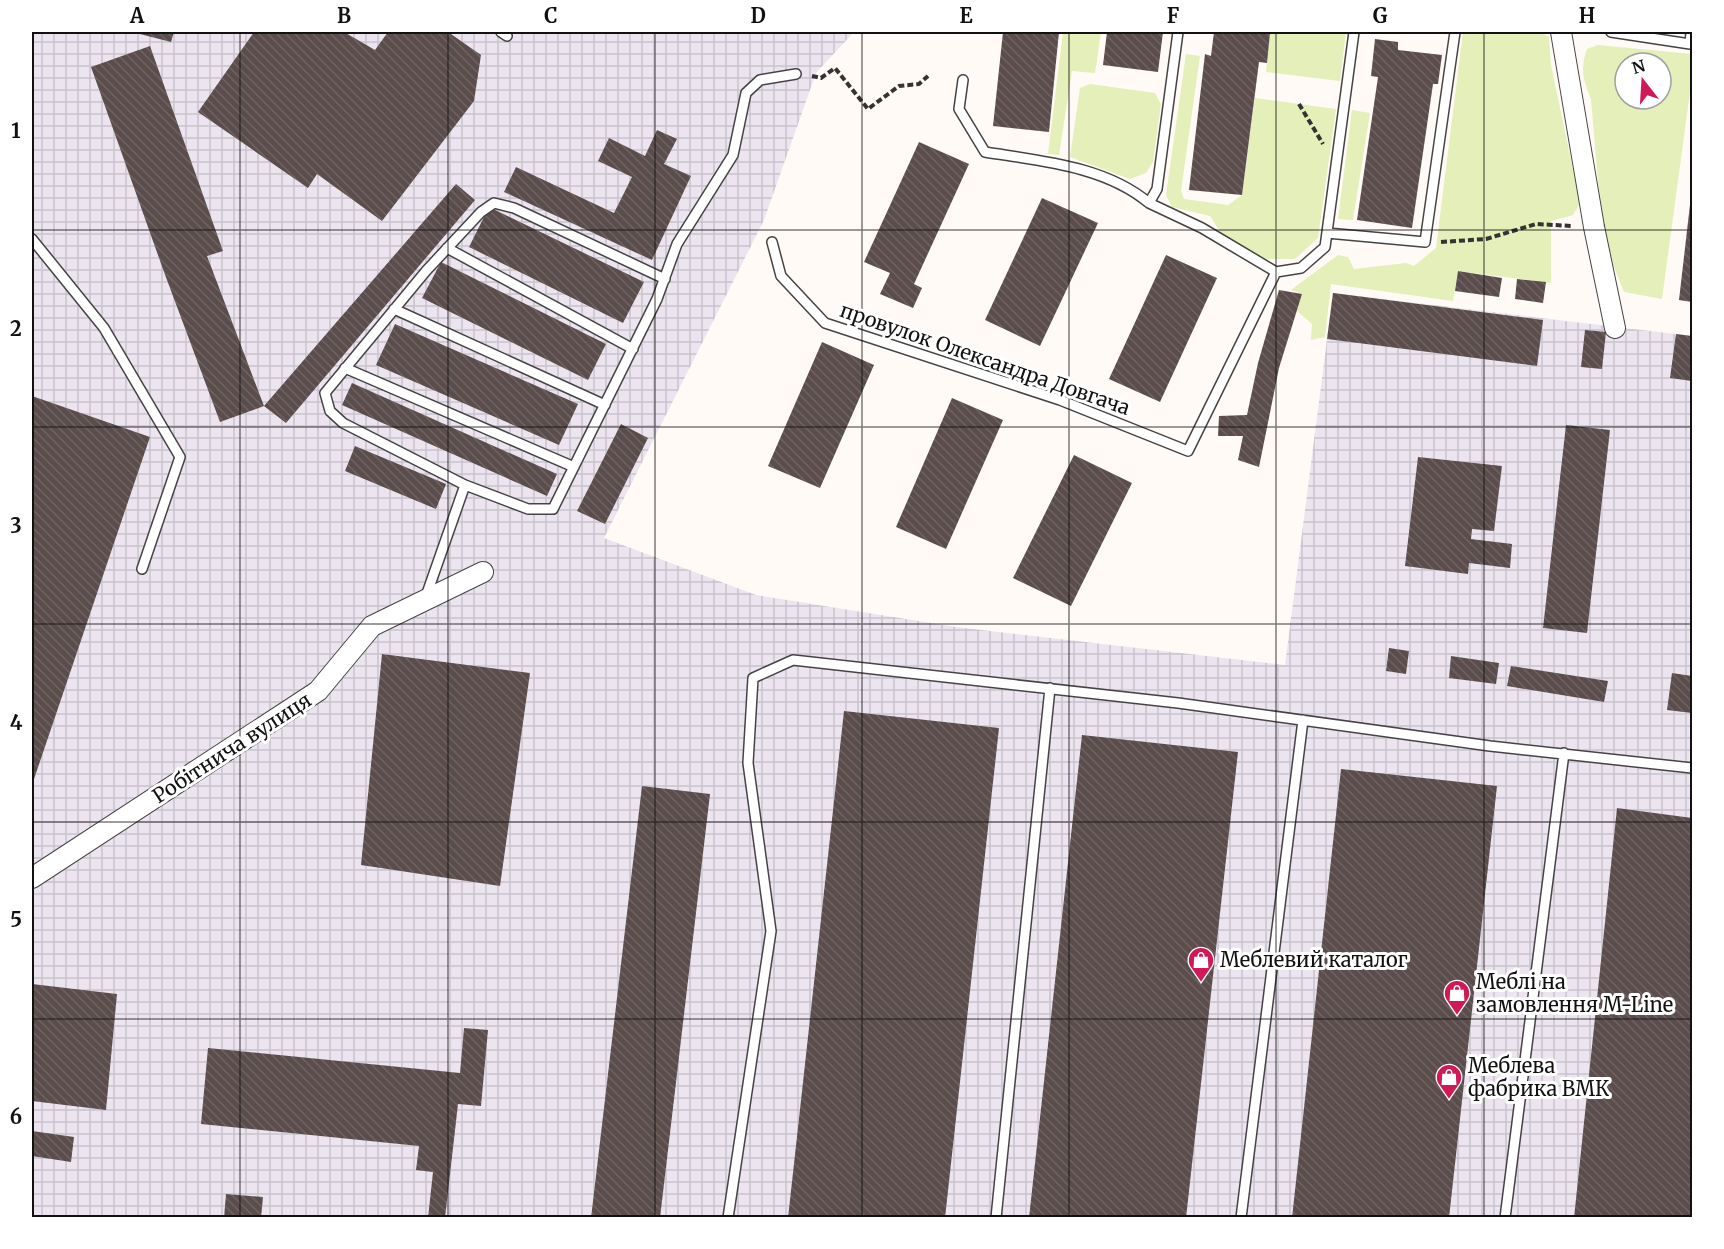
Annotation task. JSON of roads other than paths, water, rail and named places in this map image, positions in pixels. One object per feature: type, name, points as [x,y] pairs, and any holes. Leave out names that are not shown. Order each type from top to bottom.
[{"type":"street","points":[[1561,32],[1594,227],[1615,328]]},
{"type":"street","name":"Робітнича вулиця","points":[[32,878],[318,692],[372,626],[483,572]]},
{"type":"lane","points":[[1149,203],[1157,189],[1178,32]]},
{"type":"lane","points":[[963,80],[959,109],[985,152],[1061,164],[1131,188],[1149,203],[1202,228],[1276,272],[1301,268],[1325,247],[1354,32]]},
{"type":"lane","points":[[1327,232],[1425,242],[1455,32]]},
{"type":"lane","points":[[1611,32],[1690,44],[1691,32]]},
{"type":"lane","points":[[665,279],[514,207],[494,203],[481,212],[447,248],[325,393],[330,411],[343,423],[465,485],[528,509],[553,510],[633,349],[665,279],[677,244],[733,155],[746,93],[760,80],[796,75]]},
{"type":"lane","points":[[32,239],[104,328],[180,457],[142,569]]},
{"type":"lane","name":"провулок Олександра Довгача","points":[[772,242],[781,276],[825,323],[1060,400],[1188,451],[1276,272]]},
{"type":"lane","points":[[447,248],[633,349]]},
{"type":"lane","points":[[394,309],[605,405]]},
{"type":"lane","points":[[345,368],[574,467]]},
{"type":"lane","points":[[424,601],[465,485]]},
{"type":"lane","points":[[728,1218],[771,931],[748,763],[753,678],[793,660],[1050,688],[1692,768]]},
{"type":"lane","points":[[996,1218],[1033,874],[1050,688]]},
{"type":"lane","points":[[1241,1218],[1303,720]]},
{"type":"lane","points":[[1505,1218],[1564,753]]},
{"type":"place","name":"Меблевий каталог","points":[[1201,983]]},
{"type":"place","name":"Меблі на замовлення M-Line","points":[[1457,1016]]},
{"type":"place","name":"Меблева фабрика ВМК","points":[[1449,1100]]}]
